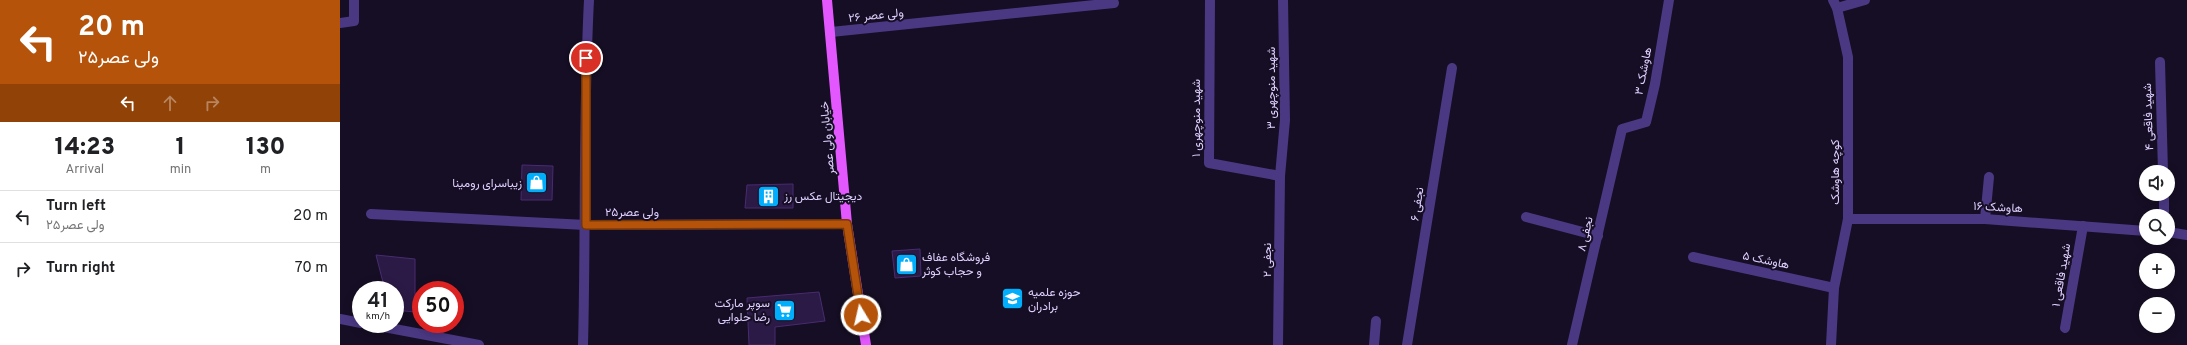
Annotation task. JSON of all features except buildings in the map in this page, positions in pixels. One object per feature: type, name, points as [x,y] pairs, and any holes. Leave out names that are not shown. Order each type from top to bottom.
[{"type":"main road","name":"خیابان ولی عصر","points":[[827,0],[847,224],[866,345]]},
{"type":"street","points":[[340,23],[354,21],[354,0]]},
{"type":"street","points":[[583,345],[586,225],[586,58],[589,0]]},
{"type":"street","name":"شهید منوچهری ۱","points":[[1210,0],[1209,163],[1280,176]]},
{"type":"street","name":"شهید منوچهری ۳","points":[[1280,176],[1285,120],[1283,0]]},
{"type":"street","name":"هاوشک ۳","points":[[1622,130],[1646,122],[1655,84],[1669,0]]},
{"type":"street","points":[[1835,4],[1866,0]]},
{"type":"street","name":"ولی عصر ۲۶","points":[[831,32],[1114,3]]},
{"type":"street","name":"کوچه هاوشک","points":[[1831,345],[1834,288],[1848,219],[1848,57],[1835,4]]},
{"type":"street","name":"شهید فاقعی ۴","points":[[2160,62],[2163,165]]},
{"type":"street","name":"نجفی ۶","points":[[1407,345],[1452,68]]},
{"type":"street","name":"نجفی ۸","points":[[1572,345],[1622,130]]},
{"type":"street","name":"نجفی ۲","points":[[1278,345],[1280,176]]},
{"type":"street","points":[[1985,219],[1989,177]]},
{"type":"street","name":"ولی عصر۲۵","points":[[370,214],[586,225],[847,224]]},
{"type":"street","points":[[1526,217],[1598,236]]},
{"type":"street","name":"هاوشک ۱۶","points":[[1848,219],[1985,219],[2139,230]]},
{"type":"street","name":"شهید فاقعی ۱","points":[[2065,328],[2083,226]]},
{"type":"street","points":[[2175,233],[2187,235]]},
{"type":"street","name":"هاوشک ۵","points":[[1692,257],[1834,288]]},
{"type":"street","points":[[340,319],[352,321]]},
{"type":"street","points":[[1374,345],[1376,321]]},
{"type":"street","points":[[404,331],[479,345]]},
{"type":"place","name":"زیباسرای رومینا","points":[[537,183]]},
{"type":"place","name":"دیجیتال عکس رز","points":[[769,196]]},
{"type":"place","name":"فروشگاه عفاف و حجاب کوثر","points":[[907,264]]},
{"type":"place","name":"حوزه علمیه برادران","points":[[1013,299]]},
{"type":"place","name":"سوپر مارکت رضا حلوایی","points":[[785,310]]},
{"type":"route","points":[[586,58],[586,225],[847,224],[861,315]]}]
